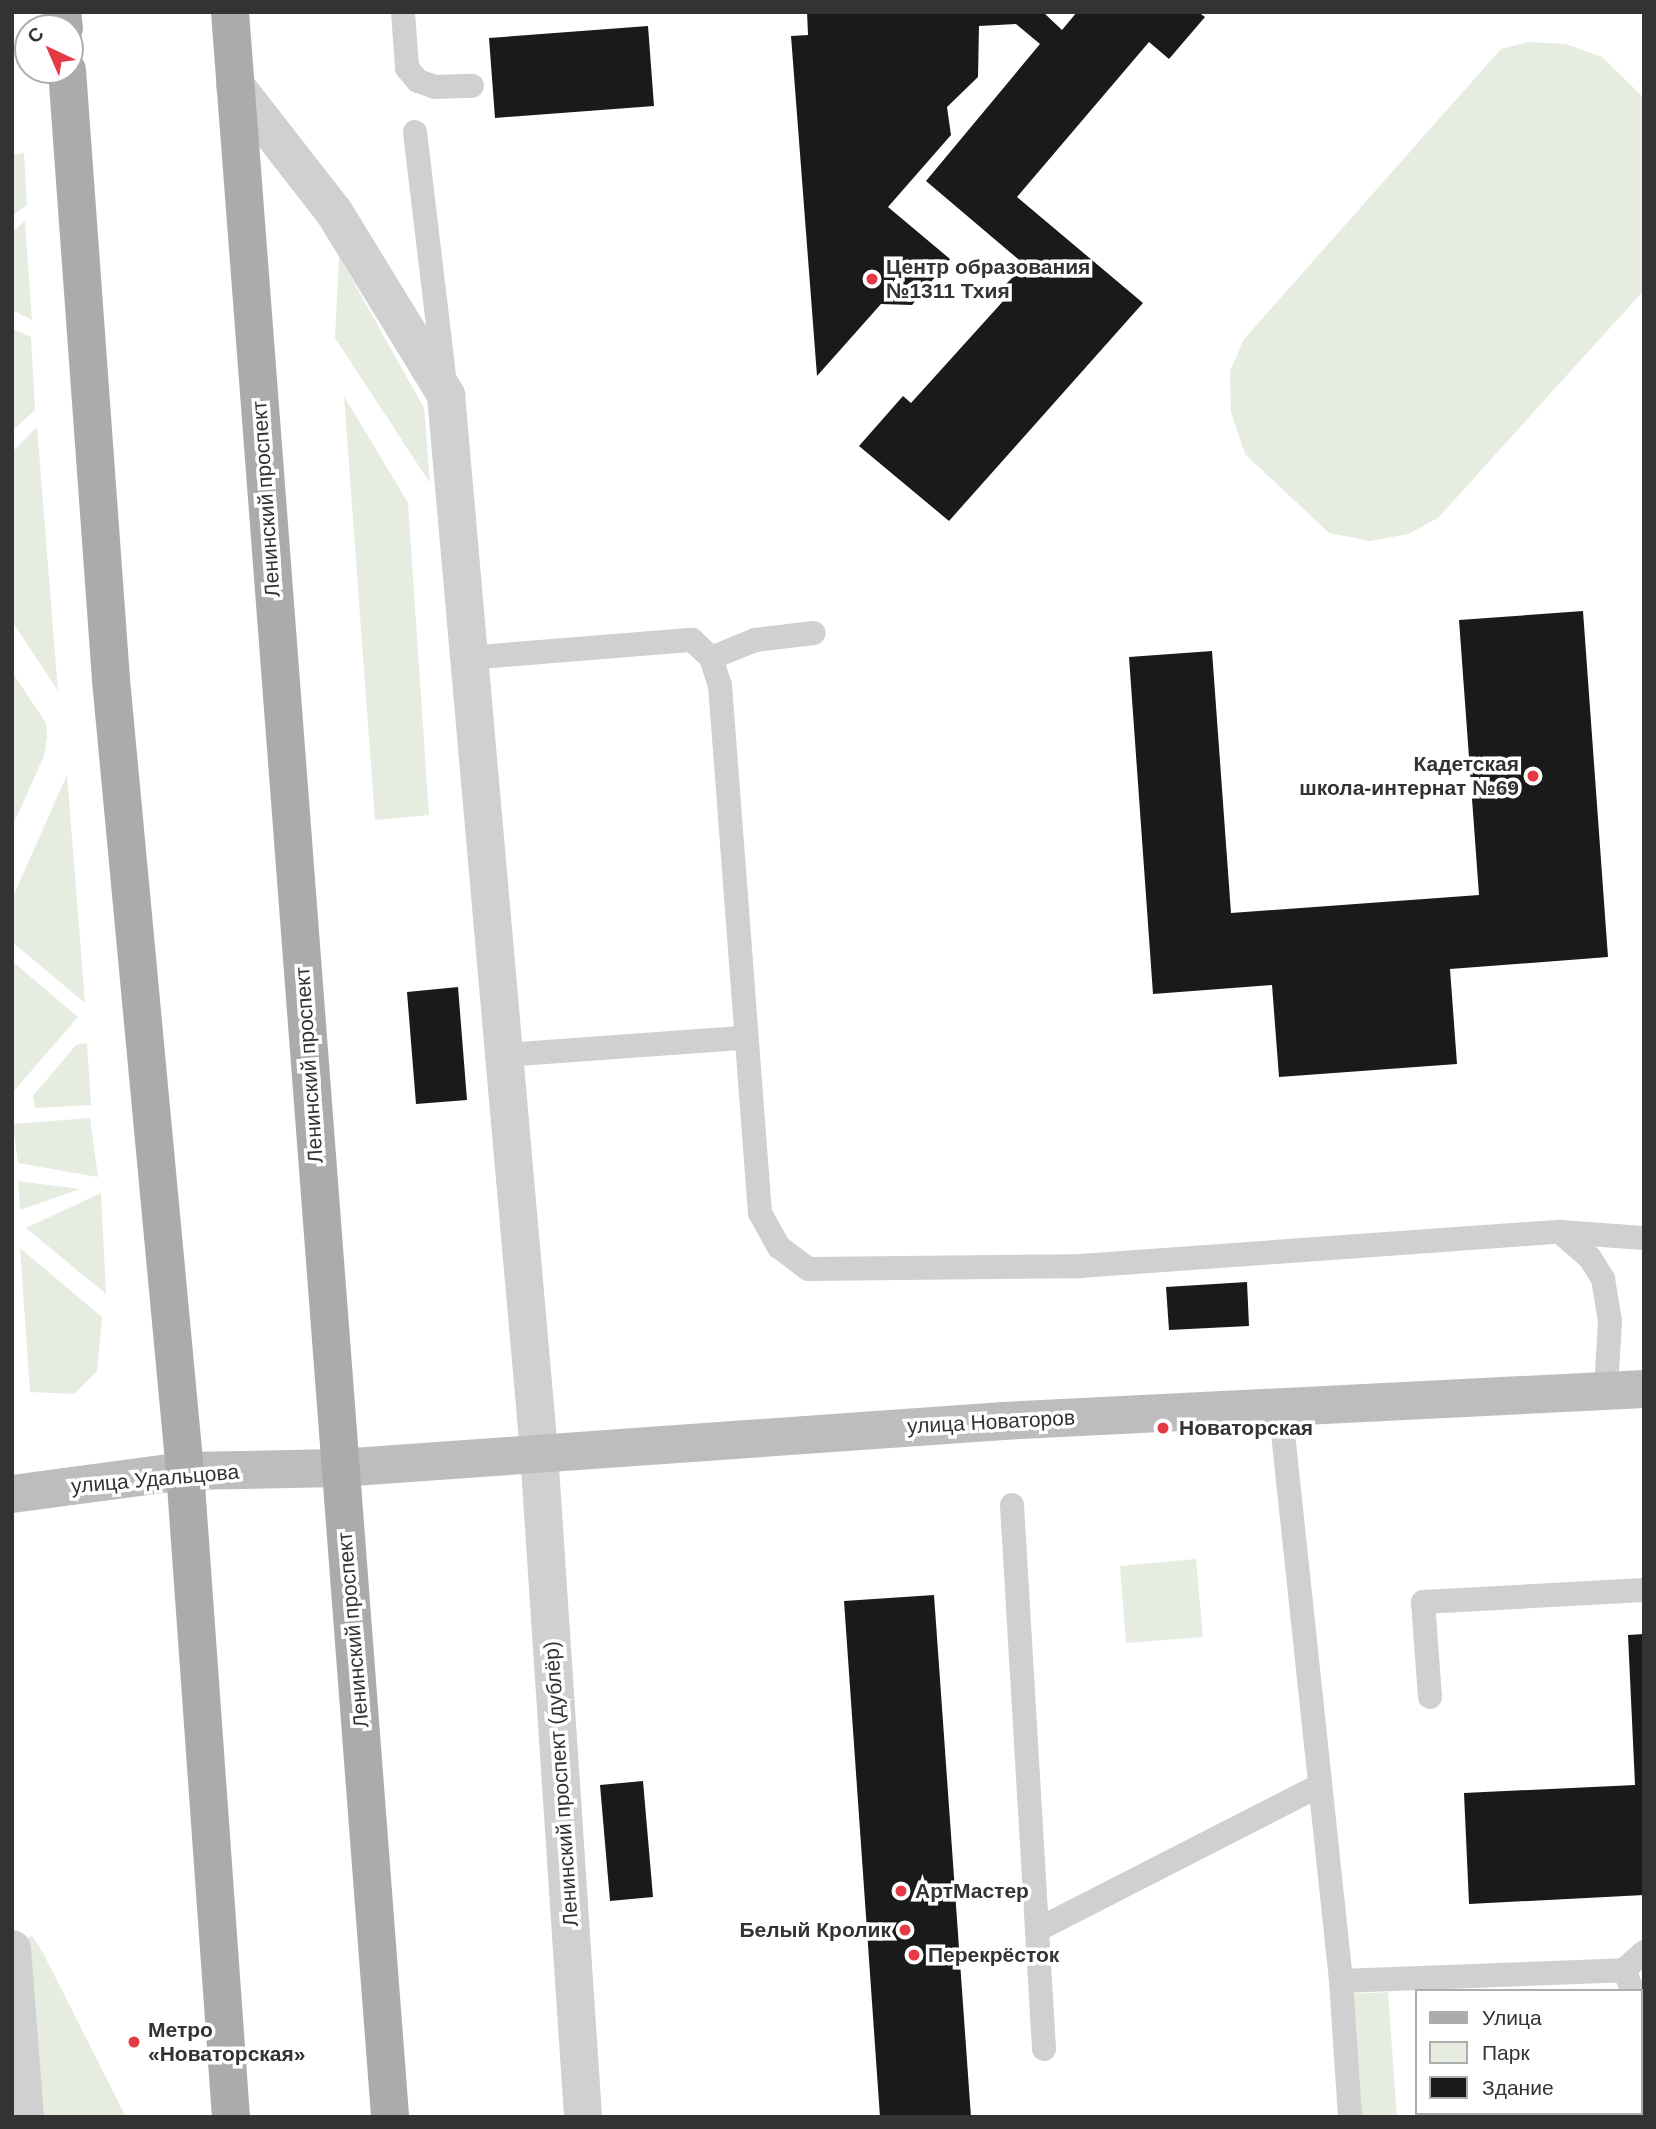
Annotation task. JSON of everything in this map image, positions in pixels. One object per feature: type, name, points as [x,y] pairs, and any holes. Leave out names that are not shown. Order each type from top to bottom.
[{"type":"main road","name":"Ленинский проспект","points":[[230,12],[390,2117]]},
{"type":"main road","points":[[67,84],[111,680],[185,1471],[231,2117]]},
{"type":"street","points":[[235,85],[334,212],[446,395]]},
{"type":"street","name":"Ленинский проспект (дублёр)","points":[[446,395],[466,658],[505,1055],[539,1452],[583,2113]]},
{"type":"street","name":"улица Новаторов","points":[[339,1468],[539,1452],[1280,1405],[1644,1389]]},
{"type":"street","name":"улица Удальцова","points":[[12,1494],[185,1471],[339,1468]]},
{"type":"street","points":[[12,1949],[25,2117]]},
{"type":"lane","points":[[403,12],[407,68],[418,81],[436,87],[472,86]]},
{"type":"lane","points":[[415,132],[446,395]]},
{"type":"lane","points":[[711,658],[755,640],[814,633]]},
{"type":"lane","points":[[466,658],[692,640],[711,658],[720,685],[744,1038],[760,1213],[779,1247],[808,1269],[1080,1266],[1560,1232],[1644,1238]]},
{"type":"lane","points":[[505,1055],[744,1038]]},
{"type":"lane","points":[[1560,1232],[1590,1258],[1603,1279],[1610,1321],[1606,1389]]},
{"type":"lane","points":[[1280,1405],[1341,1981],[1346,2116]]},
{"type":"lane","points":[[1012,1505],[1044,2049]]},
{"type":"lane","points":[[1430,1697],[1423,1602],[1644,1590]]},
{"type":"lane","points":[[1037,1930],[1319,1786]]},
{"type":"lane","points":[[1341,1981],[1628,1981],[1644,1952]]},
{"type":"green space","points":[[1528,42],[1566,44],[1602,57],[1644,98],[1644,290],[1438,518],[1408,534],[1370,541],[1329,533],[1245,454],[1231,412],[1230,371],[1244,339],[1501,49]]},
{"type":"green space","points":[[24,153],[27,205],[12,216],[12,155]]},
{"type":"green space","points":[[25,221],[32,320],[12,310],[12,232]]},
{"type":"green space","points":[[339,256],[424,408],[430,483],[335,338]]},
{"type":"green space","points":[[12,329],[31,337],[35,410],[12,431]]},
{"type":"green space","points":[[344,396],[408,503],[429,815],[375,820]]},
{"type":"green space","points":[[37,427],[58,691],[12,621],[12,452]]},
{"type":"green space","points":[[12,672],[46,723],[47,737],[44,756],[12,827]]},
{"type":"green space","points":[[67,775],[85,1003],[12,942],[12,899]]},
{"type":"green space","points":[[12,961],[78,1017],[12,1093]]},
{"type":"green space","points":[[87,1043],[91,1105],[35,1108],[33,1096],[76,1045]]},
{"type":"green space","points":[[90,1118],[98,1177],[18,1163],[13,1124]]},
{"type":"green space","points":[[18,1181],[80,1189],[20,1210]]},
{"type":"green space","points":[[101,1193],[106,1294],[26,1228]]},
{"type":"green space","points":[[20,1248],[102,1317],[97,1371],[74,1394],[30,1392]]},
{"type":"green space","points":[[1196,1559],[1203,1637],[1126,1643],[1120,1566]]},
{"type":"green space","points":[[32,1936],[126,2117],[37,2117],[15,1943]]},
{"type":"green space","points":[[1388,1992],[1397,2117],[1359,2117],[1350,1994]]},
{"type":"building","name":"Центр образования №1311 Тхия","points":[[807,12],[1043,12],[1062,30],[1077,12],[1198,12],[1205,17],[1169,59],[1149,42],[1017,197],[1143,303],[949,521],[859,446],[903,396],[911,403],[1005,299],[997,293],[1025,265],[926,181],[1040,44],[1016,24],[979,26],[978,77],[947,107],[951,135],[888,207],[950,259],[912,305],[881,304],[817,376],[791,36],[808,35]]},
{"type":"building","points":[[648,26],[654,106],[495,118],[489,38]]},
{"type":"building","name":"Кадетская школа-интернат №69","points":[[1583,611],[1608,957],[1450,969],[1457,1064],[1279,1077],[1272,985],[1153,994],[1129,657],[1212,651],[1231,913],[1479,895],[1459,620]]},
{"type":"building","points":[[458,987],[467,1100],[416,1104],[407,992]]},
{"type":"building","points":[[1247,1282],[1249,1326],[1169,1330],[1166,1287]]},
{"type":"building","points":[[934,1595],[971,2117],[880,2117],[844,1601]]},
{"type":"building","points":[[1644,1634],[1644,1895],[1469,1904],[1464,1793],[1635,1785],[1628,1635]]},
{"type":"building","points":[[643,1781],[653,1897],[610,1901],[600,1785]]},
{"type":"place","name":"Центр образования №1311 Тхия","points":[[872,279]]},
{"type":"place","name":"Кадетская школа-интернат №69","points":[[1533,776]]},
{"type":"place","name":"Новаторская","points":[[1163,1428]]},
{"type":"place","name":"АртМастер","points":[[901,1891]]},
{"type":"place","name":"Белый Кролик","points":[[905,1930]]},
{"type":"place","name":"Перекрёсток","points":[[914,1955]]},
{"type":"place","name":"Метро «Новаторская»","points":[[134,2042]]}]
